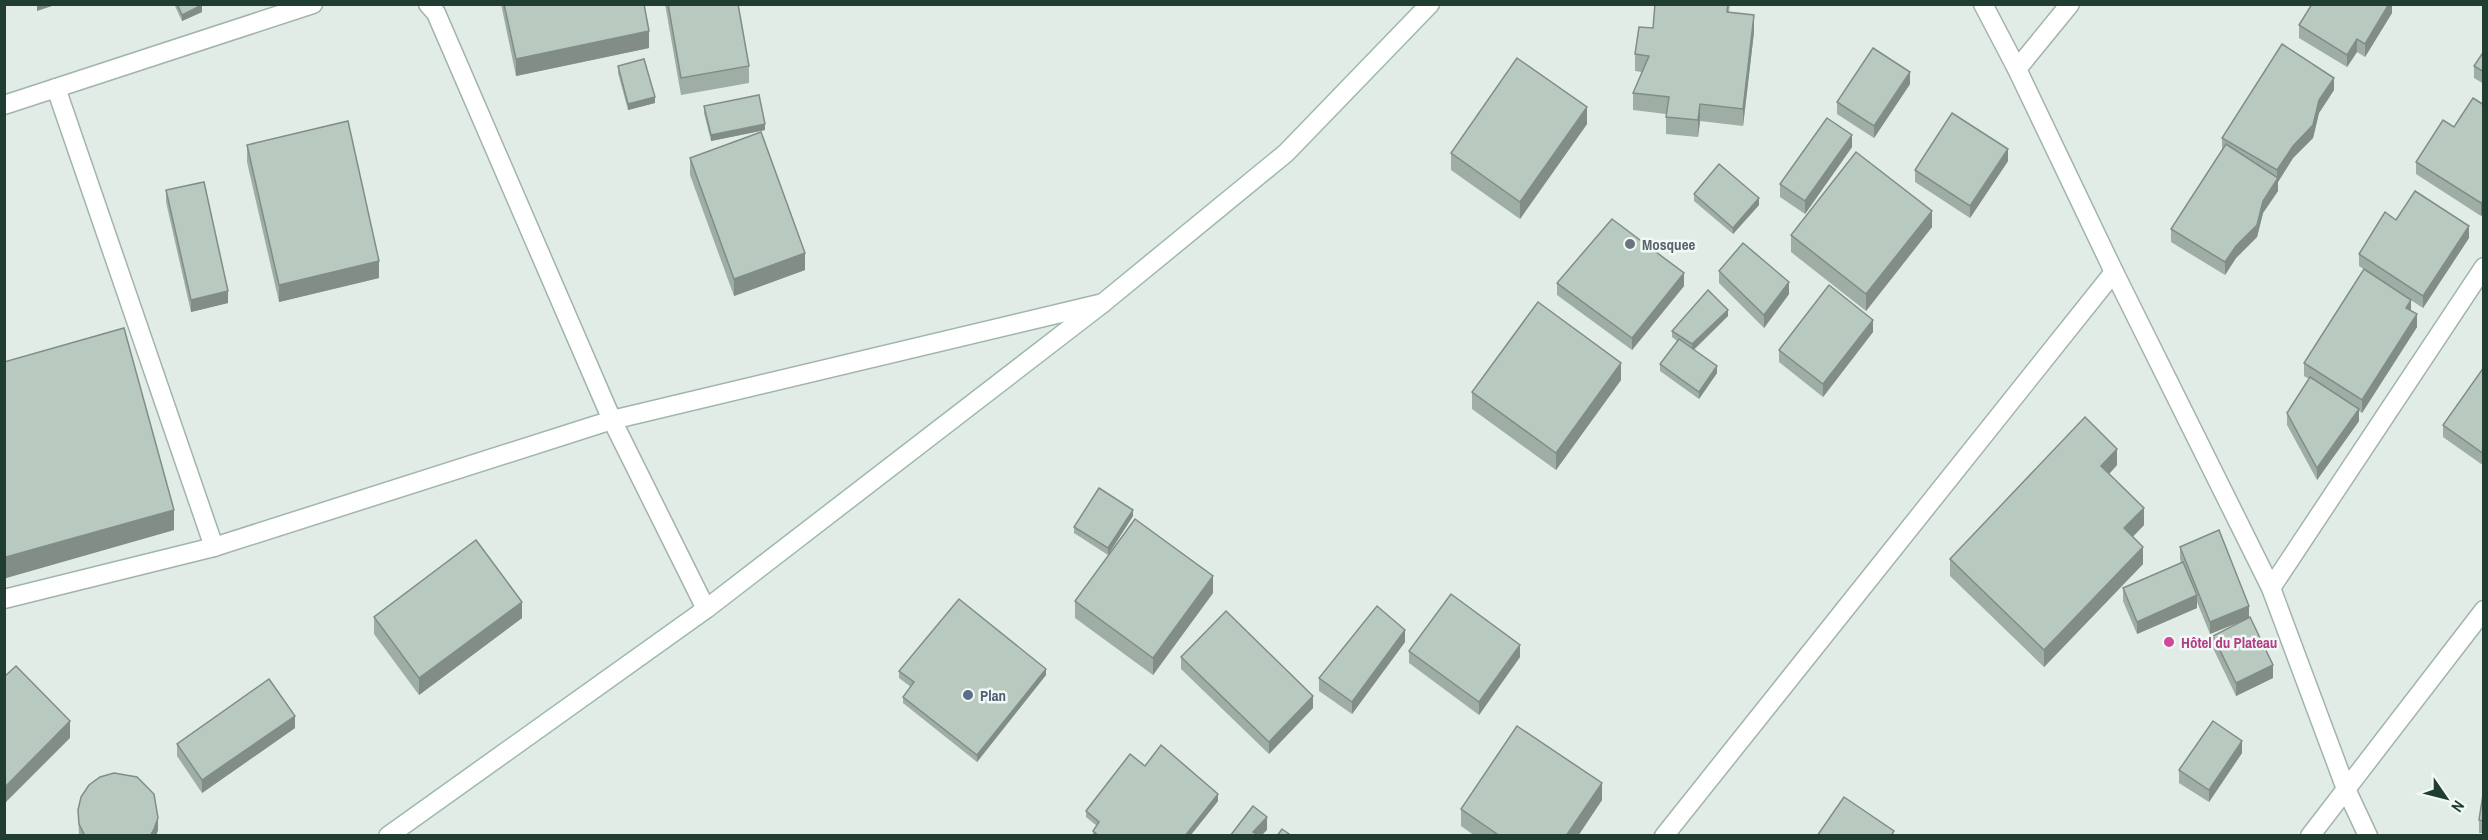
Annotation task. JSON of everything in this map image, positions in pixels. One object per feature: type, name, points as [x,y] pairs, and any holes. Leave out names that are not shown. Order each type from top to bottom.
[{"type":"street","points":[[4,105],[313,4]]},
{"type":"street","points":[[428,4],[436,13],[612,420],[706,609]]},
{"type":"street","points":[[388,836],[706,609],[1102,303],[1286,153],[1430,4]]},
{"type":"street","points":[[1983,4],[2271,588],[2346,789],[2368,836]]},
{"type":"street","points":[[2017,69],[2070,4]]},
{"type":"street","points":[[57,88],[214,547]]},
{"type":"street","points":[[2271,588],[2484,267]]},
{"type":"street","points":[[1665,836],[2114,272]]},
{"type":"street","points":[[4,599],[214,547],[612,420],[1102,303]]},
{"type":"street","points":[[2310,836],[2484,610]]},
{"type":"building","points":[[177,4],[202,4],[202,5],[182,15]]},
{"type":"building","points":[[504,4],[644,4],[649,31],[516,59]]},
{"type":"building","points":[[668,4],[738,4],[749,66],[681,78]]},
{"type":"building","points":[[1655,4],[1728,4],[1727,12],[1754,15],[1743,109],[1700,104],[1698,120],[1666,117],[1669,97],[1633,93],[1649,56],[1635,54],[1639,27],[1653,28]]},
{"type":"building","points":[[2312,4],[2389,4],[2365,44],[2357,39],[2347,55],[2299,25]]},
{"type":"building","points":[[2282,44],[2334,78],[2319,100],[2313,125],[2293,146],[2277,170],[2222,138]]},
{"type":"building","points":[[1873,48],[1910,72],[1874,126],[1837,102]]},
{"type":"building","points":[[2484,51],[2484,72],[2474,66]]},
{"type":"building","points":[[1517,58],[1587,107],[1520,202],[1451,153]]},
{"type":"building","points":[[644,59],[655,97],[628,104],[618,66]]},
{"type":"building","points":[[759,95],[765,124],[711,135],[704,106]]},
{"type":"building","points":[[2473,98],[2484,105],[2484,200],[2481,203],[2416,162],[2443,120],[2454,127]]},
{"type":"building","points":[[1952,113],[2008,149],[1970,206],[1915,170]]},
{"type":"building","points":[[1827,118],[1852,135],[1805,201],[1780,184]]},
{"type":"building","points":[[348,121],[379,261],[279,285],[247,145]]},
{"type":"building","points":[[761,132],[805,253],[734,279],[690,158]]},
{"type":"building","points":[[2226,144],[2278,178],[2263,201],[2257,225],[2236,246],[2225,262],[2171,229]]},
{"type":"building","points":[[1856,152],[1932,211],[1866,294],[1791,235]]},
{"type":"building","points":[[1719,164],[1759,198],[1733,228],[1694,194]]},
{"type":"building","points":[[204,182],[228,291],[191,300],[166,190]]},
{"type":"building","points":[[2415,191],[2469,226],[2423,296],[2359,254],[2385,212],[2396,220]]},
{"type":"building","points":[[1612,219],[1684,273],[1632,338],[1557,283]]},
{"type":"building","points":[[1743,243],[1789,282],[1764,315],[1719,271]]},
{"type":"building","points":[[2364,269],[2411,300],[2406,308],[2417,314],[2362,400],[2304,363]]},
{"type":"building","points":[[1829,285],[1873,320],[1823,384],[1779,350]]},
{"type":"building","points":[[1708,290],[1728,310],[1692,344],[1672,331]]},
{"type":"building","points":[[1538,302],[1621,363],[1556,453],[1472,392]]},
{"type":"building","points":[[124,328],[174,510],[6,557],[4,553],[4,362]]},
{"type":"building","points":[[1679,339],[1717,366],[1699,392],[1660,364]]},
{"type":"building","points":[[2484,367],[2484,454],[2443,425]]},
{"type":"building","points":[[2310,377],[2359,409],[2317,468],[2287,413]]},
{"type":"building","points":[[2085,417],[2117,449],[2101,466],[2144,508],[2124,528],[2143,547],[2044,650],[1950,559]]},
{"type":"building","points":[[1099,488],[1133,510],[1108,548],[1074,527]]},
{"type":"building","points":[[1135,519],[1213,576],[1153,658],[1075,601]]},
{"type":"building","points":[[2219,530],[2249,606],[2210,622],[2180,547]]},
{"type":"building","points":[[476,540],[522,602],[419,678],[374,617]]},
{"type":"building","points":[[2183,562],[2197,595],[2137,622],[2123,588]]},
{"type":"building","points":[[1451,594],[1520,645],[1479,702],[1409,651]]},
{"type":"building","points":[[959,599],[1046,669],[977,755],[903,697],[914,682],[899,671]]},
{"type":"building","points":[[1377,606],[1405,630],[1352,702],[1319,678]]},
{"type":"building","points":[[1226,611],[1313,696],[1269,742],[1181,657]]},
{"type":"building","points":[[2250,617],[2273,665],[2236,683],[2213,636]]},
{"type":"building","points":[[16,666],[70,721],[4,788],[4,677]]},
{"type":"building","points":[[269,679],[295,716],[202,780],[177,744]]},
{"type":"building","points":[[2213,721],[2242,741],[2209,790],[2179,770]]},
{"type":"building","points":[[1517,726],[1602,783],[1566,836],[1500,836],[1461,809]]},
{"type":"building","points":[[1161,745],[1218,794],[1185,836],[1099,836],[1093,831],[1099,822],[1086,811],[1130,754],[1145,766]]},
{"type":"building","points":[[114,773],[137,777],[154,794],[158,818],[150,836],[85,836],[79,824],[78,810],[81,797],[89,785],[100,777]]},
{"type":"building","points":[[2484,788],[2484,821],[2479,820]]},
{"type":"building","points":[[1844,797],[1894,831],[1891,836],[1817,836]]},
{"type":"building","points":[[1253,806],[1267,817],[1253,832],[1259,836],[1230,836]]},
{"type":"building","points":[[1282,829],[1292,836],[1277,836]]},
{"type":"place","name":"Mosquee","points":[[1630,244]]},
{"type":"place","name":"Hôtel du Plateau","points":[[2169,642]]},
{"type":"place","name":"Plan","points":[[968,695]]}]
